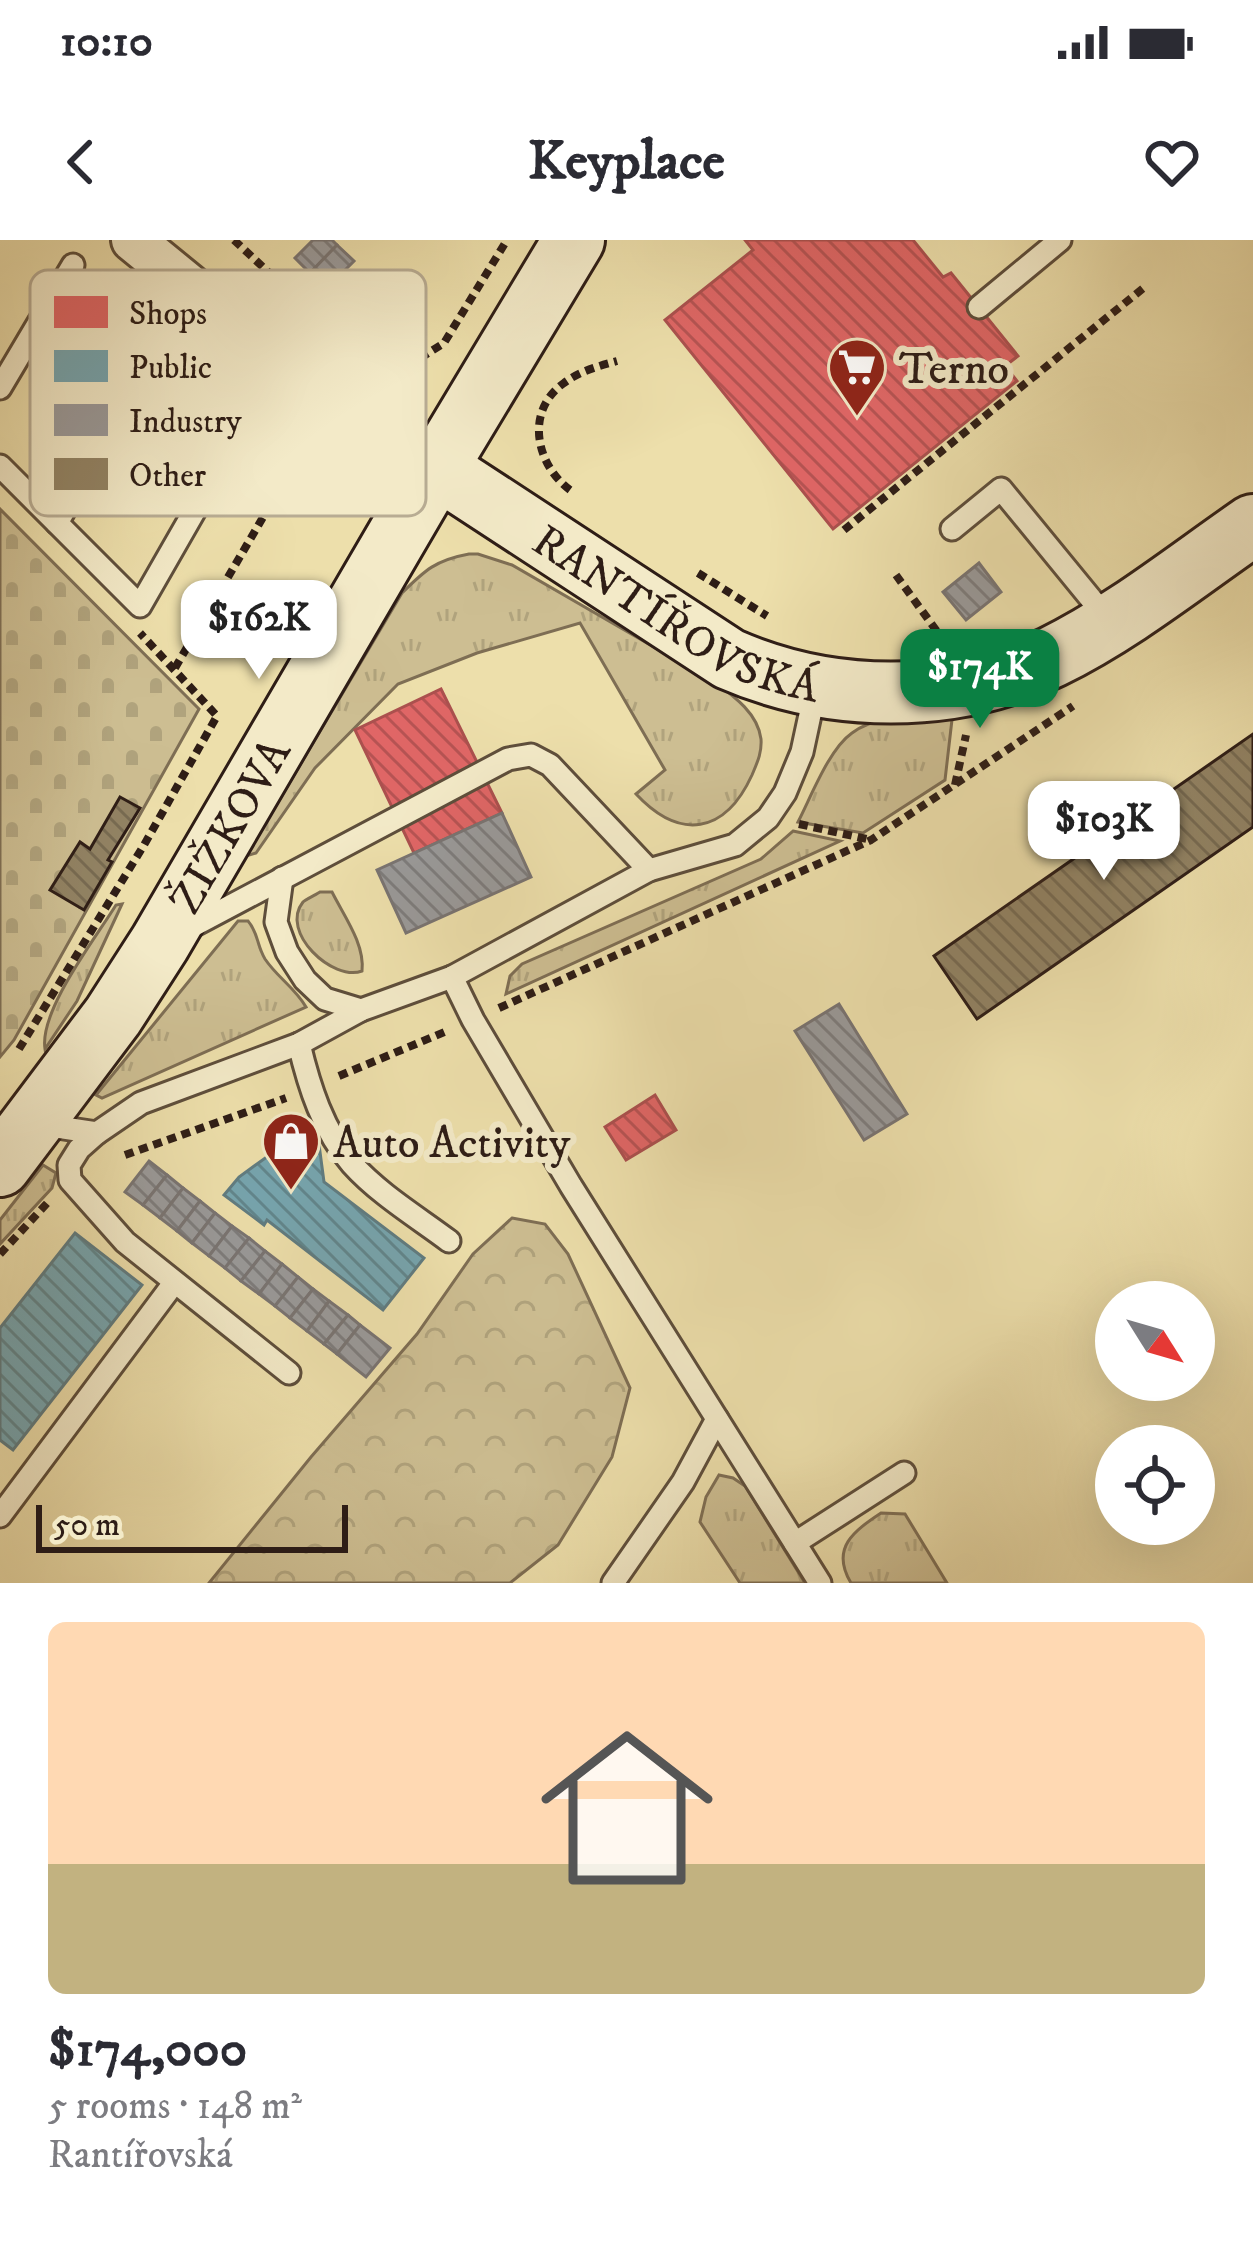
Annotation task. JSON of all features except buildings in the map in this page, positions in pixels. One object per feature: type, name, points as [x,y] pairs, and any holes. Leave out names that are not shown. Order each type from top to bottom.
[{"type":"main road","name":"ŽIŽKOVA","points":[[426,487],[574,240]]},
{"type":"main road","name":"RANTÍŘOVSKÁ","points":[[437,468],[729,659],[765,675],[871,692],[963,686],[1052,657],[1253,525]]},
{"type":"main road","name":"ŽIŽKOVA","points":[[17,1144],[113,1016],[160,943],[409,516]]},
{"type":"street","points":[[133,240],[170,270]]},
{"type":"street","points":[[426,462],[437,468]]},
{"type":"lane","points":[[979,307],[1060,240]]},
{"type":"lane","points":[[70,270],[73,265]]},
{"type":"lane","points":[[0,388],[30,337]]},
{"type":"lane","points":[[0,466],[30,496]]},
{"type":"lane","points":[[952,529],[1001,489],[1111,622]]},
{"type":"lane","points":[[50,516],[140,606],[192,516]]},
{"type":"lane","points":[[57,523],[61,516]]},
{"type":"lane","points":[[289,1373],[125,1242],[70,1180],[69,1166],[79,1149],[141,1103],[298,1044],[362,1010],[452,976],[649,870],[735,845],[768,818],[785,793],[802,752],[816,686]]},
{"type":"lane","points":[[160,943],[508,758],[531,755],[550,765],[649,870]]},
{"type":"lane","points":[[282,878],[275,922],[287,952],[305,980],[325,998],[362,1010]]},
{"type":"lane","points":[[452,976],[571,1186],[820,1583]]},
{"type":"lane","points":[[298,1044],[309,1088],[352,1164],[449,1241]]},
{"type":"lane","points":[[17,1144],[97,1133]]},
{"type":"lane","points":[[0,1516],[174,1282]]},
{"type":"lane","points":[[613,1583],[683,1482],[717,1419]]},
{"type":"lane","points":[[795,1544],[904,1473]]},
{"type":"path","points":[[234,240],[266,270]]},
{"type":"path","points":[[426,354],[444,343],[507,240]]},
{"type":"path","points":[[844,530],[1146,286]]},
{"type":"path","points":[[580,497],[561,483],[540,452],[544,405],[561,385],[589,369],[617,361]]},
{"type":"path","points":[[175,668],[264,516]]},
{"type":"path","points":[[696,572],[784,625]]},
{"type":"path","points":[[931,647],[945,641]]},
{"type":"path","points":[[10,1061],[144,845],[217,716]]},
{"type":"path","points":[[955,784],[969,720]]},
{"type":"path","points":[[0,1254],[70,1180],[134,1151],[258,1110],[473,1020],[871,840],[1034,732]]},
{"type":"path","points":[[768,818],[871,840]]},
{"type":"green space","points":[[0,509],[199,709],[14,1040],[0,1057]]},
{"type":"green space","points":[[469,554],[512,565],[738,700],[761,739],[757,762],[741,795],[715,819],[685,824],[669,819],[636,794],[665,770],[580,623],[477,653],[398,684],[315,768],[256,853],[246,856],[402,593],[432,567]]},
{"type":"green space","points":[[953,711],[945,780],[863,833],[798,822],[828,762],[852,733],[887,718]]},
{"type":"green space","points":[[793,831],[840,841],[506,994],[510,976],[522,964],[761,859]]},
{"type":"green space","points":[[320,892],[332,892],[348,920],[362,971],[337,969],[303,940],[297,914],[303,902]]},
{"type":"green space","points":[[122,904],[77,1001],[45,1049],[45,1033],[59,996],[116,905]]},
{"type":"green space","points":[[238,921],[248,921],[265,959],[306,1007],[102,1098],[96,1095]]},
{"type":"green space","points":[[43,1165],[56,1173],[52,1188],[0,1244],[0,1220]]},
{"type":"green space","points":[[512,1218],[545,1224],[568,1254],[630,1388],[612,1457],[558,1545],[510,1583],[209,1583],[417,1334],[473,1254]]},
{"type":"green space","points":[[719,1475],[745,1486],[805,1583],[740,1583],[700,1522],[706,1497]]},
{"type":"green space","points":[[881,1513],[905,1514],[947,1583],[851,1583],[844,1550],[854,1534]]},
{"type":"place","name":"Terno","points":[[857,418]]},
{"type":"place","name":"Auto Activity","points":[[291,1192]]}]
